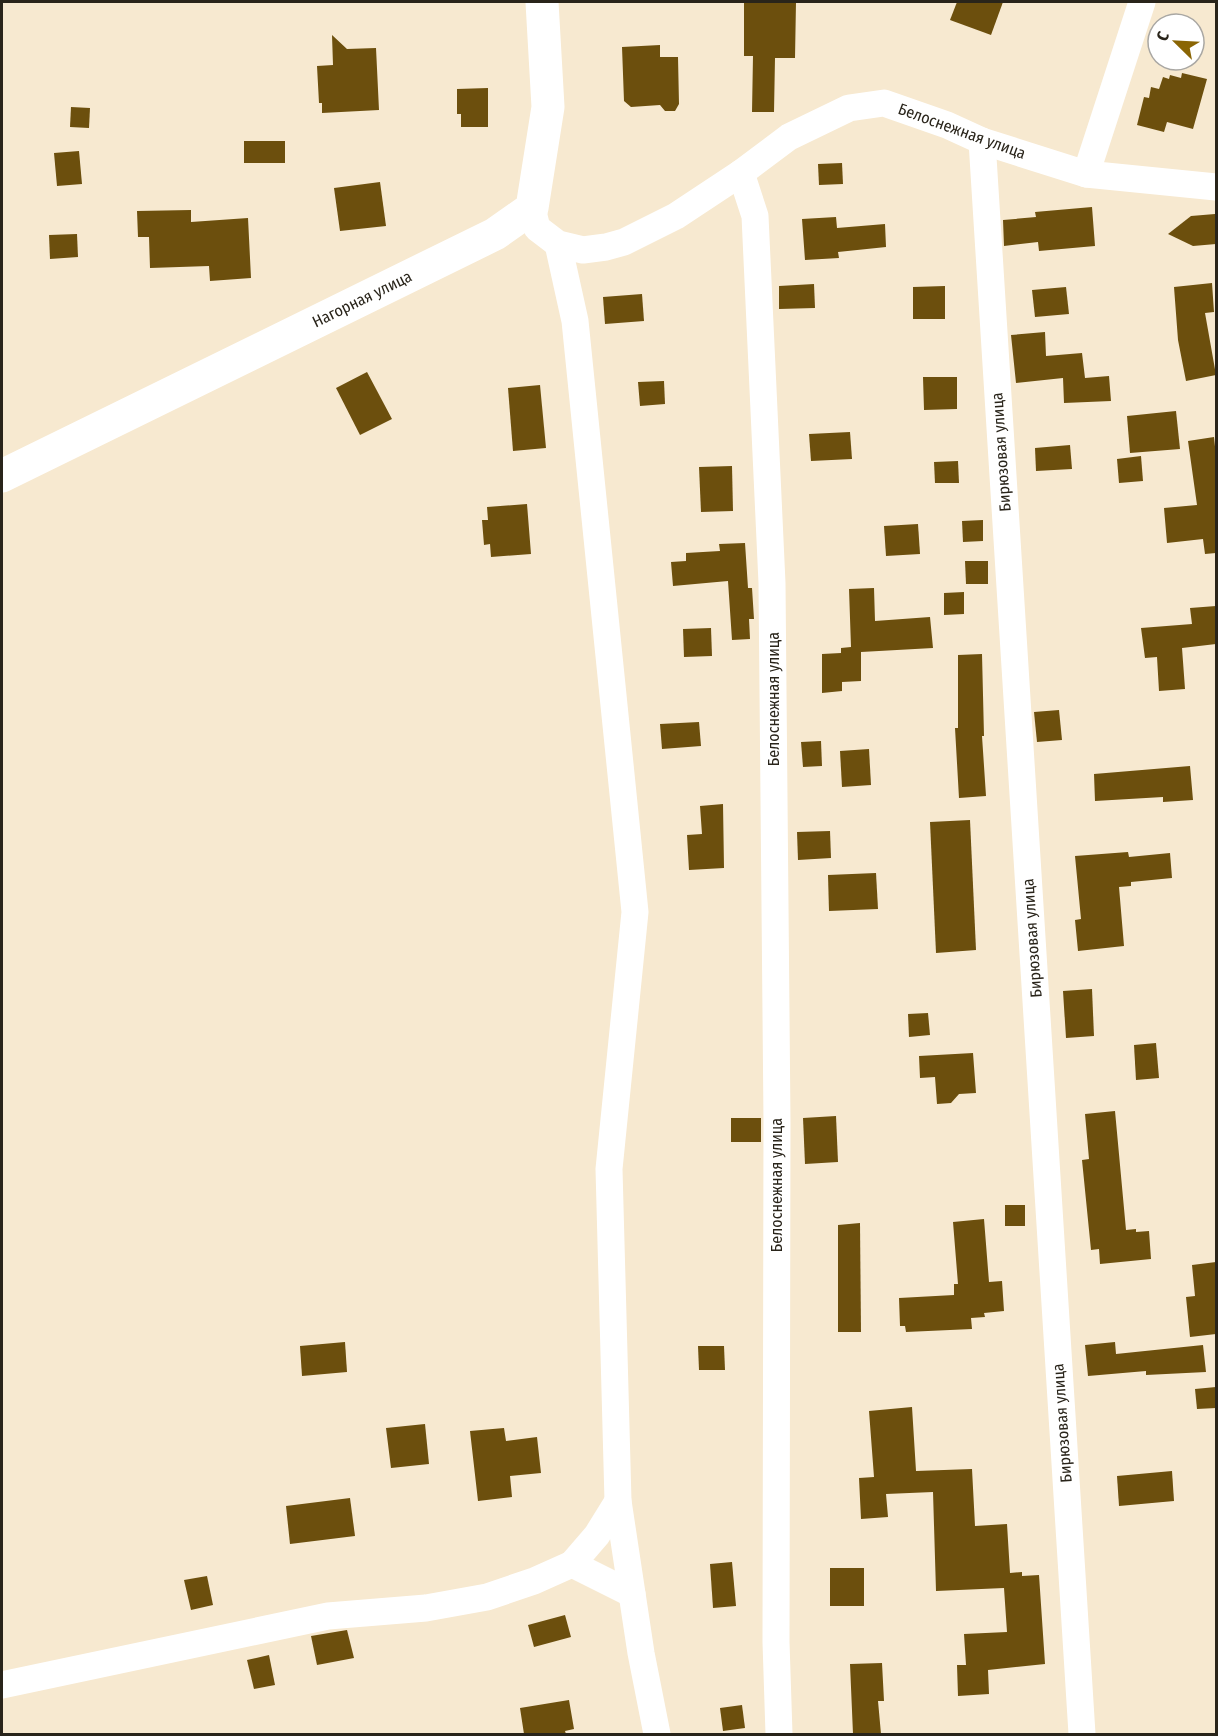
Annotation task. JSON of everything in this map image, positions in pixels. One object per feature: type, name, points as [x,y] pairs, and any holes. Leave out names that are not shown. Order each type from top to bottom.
[{"type":"street","points":[[543,2],[548,107],[532,208],[537,228],[558,244],[583,250],[606,247],[624,242],[676,216],[741,172]]},
{"type":"street","points":[[1086,174],[1142,2]]},
{"type":"street","name":"Белоснежная улица","points":[[779,1734],[776,1630],[777,1122],[772,583],[755,216],[741,172],[789,137],[849,108],[884,104],[947,125],[982,141],[1086,174],[1216,187]]},
{"type":"street","name":"Бирюзовая улица","points":[[982,141],[1082,1734]]},
{"type":"street","name":"Нагорная улица","points":[[2,476],[495,234],[532,208]]},
{"type":"street","points":[[558,244],[575,321],[635,912],[609,1168],[618,1500],[657,1734]]},
{"type":"street","points":[[2,1685],[328,1616],[426,1608],[487,1598],[572,1564],[597,1535],[618,1500]]},
{"type":"street","points":[[572,1564],[632,1594]]},
{"type":"building","points":[[744,2],[796,2],[795,58],[775,58],[774,112],[752,112],[753,56],[744,56]]},
{"type":"building","points":[[957,2],[1003,2],[991,35],[950,20]]},
{"type":"building","points":[[332,35],[347,49],[376,48],[379,110],[322,113],[322,103],[319,103],[317,66],[333,65]]},
{"type":"building","points":[[660,45],[660,57],[678,57],[679,104],[675,111],[665,111],[660,105],[631,107],[624,101],[622,47]]},
{"type":"building","points":[[1182,73],[1207,79],[1193,129],[1167,122],[1164,132],[1137,125],[1144,97],[1149,98],[1151,87],[1159,89],[1163,77],[1169,79],[1170,75],[1181,78]]},
{"type":"building","points":[[488,88],[488,127],[461,127],[461,114],[457,114],[457,89]]},
{"type":"building","points":[[71,107],[90,108],[89,128],[70,127]]},
{"type":"building","points":[[244,141],[285,141],[285,163],[244,163]]},
{"type":"building","points":[[79,151],[82,184],[57,186],[54,153]]},
{"type":"building","points":[[842,163],[843,184],[819,185],[818,164]]},
{"type":"building","points":[[380,182],[386,226],[340,231],[334,188]]},
{"type":"building","points":[[1092,207],[1095,246],[1039,251],[1038,242],[1004,246],[1003,220],[1036,217],[1035,212]]},
{"type":"building","points":[[191,210],[191,222],[248,218],[251,278],[210,281],[209,266],[150,268],[149,237],[138,237],[137,211]]},
{"type":"building","points":[[1215,214],[1216,244],[1193,246],[1168,234],[1191,216]]},
{"type":"building","points":[[836,217],[837,228],[885,224],[886,247],[838,252],[839,258],[805,260],[802,219]]},
{"type":"building","points":[[77,234],[78,257],[50,259],[49,235]]},
{"type":"building","points":[[1212,283],[1214,312],[1205,313],[1216,375],[1186,381],[1178,340],[1174,287]]},
{"type":"building","points":[[814,284],[815,308],[779,309],[779,286]]},
{"type":"building","points":[[945,286],[945,319],[913,319],[913,287]]},
{"type":"building","points":[[1066,287],[1069,314],[1035,317],[1032,290]]},
{"type":"building","points":[[642,294],[644,321],[605,324],[603,297]]},
{"type":"building","points":[[1045,332],[1046,356],[1082,353],[1085,378],[1109,376],[1111,401],[1064,403],[1063,378],[1016,383],[1011,335]]},
{"type":"building","points":[[367,372],[392,419],[360,435],[336,388]]},
{"type":"building","points":[[923,377],[957,377],[957,409],[924,410]]},
{"type":"building","points":[[664,381],[665,404],[640,406],[638,382]]},
{"type":"building","points":[[540,385],[546,448],[513,451],[508,388]]},
{"type":"building","points":[[1176,411],[1180,449],[1130,453],[1127,416]]},
{"type":"building","points":[[850,432],[852,459],[811,461],[809,434]]},
{"type":"building","points":[[1214,437],[1216,553],[1205,554],[1203,539],[1167,543],[1164,508],[1197,505],[1188,441]]},
{"type":"building","points":[[1070,445],[1072,469],[1036,471],[1035,448]]},
{"type":"building","points":[[1141,456],[1143,481],[1119,483],[1117,459]]},
{"type":"building","points":[[958,461],[959,483],[935,483],[934,462]]},
{"type":"building","points":[[732,466],[733,511],[701,512],[699,467]]},
{"type":"building","points":[[527,504],[531,554],[491,557],[490,544],[484,545],[482,520],[488,520],[487,507]]},
{"type":"building","points":[[983,520],[983,541],[963,542],[962,521]]},
{"type":"building","points":[[918,524],[920,554],[886,556],[884,526]]},
{"type":"building","points":[[745,543],[748,588],[752,588],[754,619],[749,619],[750,639],[732,640],[728,581],[673,586],[671,562],[686,561],[686,553],[720,551],[719,544]]},
{"type":"building","points":[[965,561],[988,561],[988,584],[966,584]]},
{"type":"building","points":[[874,588],[875,621],[930,617],[933,648],[861,652],[861,681],[842,682],[842,691],[822,693],[822,654],[841,653],[841,648],[851,647],[849,589]]},
{"type":"building","points":[[964,592],[964,614],[944,615],[944,593]]},
{"type":"building","points":[[1216,606],[1216,644],[1182,648],[1185,689],[1159,691],[1157,657],[1145,658],[1141,628],[1192,624],[1190,608]]},
{"type":"building","points":[[711,628],[712,656],[684,657],[683,629]]},
{"type":"building","points":[[982,654],[984,736],[982,736],[986,796],[959,798],[955,728],[958,728],[958,655]]},
{"type":"building","points":[[1059,710],[1062,740],[1037,742],[1034,712]]},
{"type":"building","points":[[699,722],[701,746],[662,749],[660,724]]},
{"type":"building","points":[[821,741],[822,766],[803,767],[801,742]]},
{"type":"building","points":[[869,749],[871,785],[842,787],[840,751]]},
{"type":"building","points":[[1190,766],[1193,800],[1163,802],[1163,797],[1095,801],[1094,774]]},
{"type":"building","points":[[723,804],[724,868],[689,870],[687,835],[702,834],[700,806]]},
{"type":"building","points":[[970,820],[976,950],[936,953],[930,822]]},
{"type":"building","points":[[830,831],[831,858],[798,860],[797,832]]},
{"type":"building","points":[[1128,852],[1129,857],[1170,853],[1172,878],[1131,882],[1131,886],[1119,887],[1124,946],[1078,951],[1075,920],[1081,919],[1075,856]]},
{"type":"building","points":[[876,873],[878,909],[829,911],[828,875]]},
{"type":"building","points":[[1092,989],[1094,1036],[1066,1038],[1063,991]]},
{"type":"building","points":[[928,1013],[930,1035],[909,1037],[908,1014]]},
{"type":"building","points":[[1156,1043],[1159,1078],[1136,1080],[1134,1045]]},
{"type":"building","points":[[973,1053],[976,1093],[959,1094],[951,1103],[937,1104],[935,1077],[920,1078],[919,1056]]},
{"type":"building","points":[[1115,1111],[1126,1230],[1149,1231],[1151,1259],[1100,1264],[1099,1249],[1091,1250],[1082,1160],[1089,1159],[1085,1114]]},
{"type":"building","points":[[836,1116],[838,1162],[805,1164],[803,1118]]},
{"type":"building","points":[[731,1118],[761,1118],[761,1142],[731,1142]]},
{"type":"building","points":[[1005,1205],[1025,1205],[1025,1226],[1005,1226]]},
{"type":"building","points":[[984,1219],[989,1282],[1002,1281],[1004,1311],[984,1313],[985,1317],[971,1318],[972,1329],[906,1332],[905,1326],[900,1326],[899,1298],[954,1295],[954,1284],[958,1284],[953,1222]]},
{"type":"building","points":[[860,1223],[861,1332],[838,1332],[838,1225]]},
{"type":"building","points":[[1216,1262],[1216,1334],[1190,1337],[1186,1297],[1195,1296],[1192,1265]]},
{"type":"building","points":[[345,1342],[347,1372],[302,1376],[300,1346]]},
{"type":"building","points":[[1115,1342],[1116,1354],[1203,1345],[1206,1372],[1146,1375],[1146,1371],[1088,1376],[1085,1345]]},
{"type":"building","points":[[698,1346],[724,1346],[725,1370],[699,1370]]},
{"type":"building","points":[[1216,1387],[1216,1408],[1197,1409],[1195,1389]]},
{"type":"building","points":[[912,1407],[916,1471],[972,1469],[975,1526],[1007,1524],[1010,1573],[1022,1572],[1022,1576],[1039,1575],[1045,1664],[988,1670],[989,1694],[958,1696],[957,1665],[966,1665],[964,1634],[1007,1632],[1004,1588],[936,1591],[933,1492],[886,1494],[888,1517],[861,1519],[859,1478],[874,1477],[869,1411]]},
{"type":"building","points":[[425,1424],[429,1464],[391,1468],[386,1428]]},
{"type":"building","points":[[504,1428],[506,1441],[537,1437],[541,1473],[510,1476],[512,1497],[478,1501],[470,1431]]},
{"type":"building","points":[[1172,1471],[1174,1501],[1119,1506],[1117,1476]]},
{"type":"building","points":[[350,1498],[355,1536],[290,1544],[286,1506]]},
{"type":"building","points":[[732,1562],[736,1606],[713,1608],[710,1564]]},
{"type":"building","points":[[830,1568],[864,1568],[864,1606],[830,1606]]},
{"type":"building","points":[[207,1576],[213,1605],[191,1610],[184,1580]]},
{"type":"building","points":[[565,1615],[571,1637],[534,1647],[528,1625]]},
{"type":"building","points":[[347,1630],[354,1658],[317,1665],[311,1636]]},
{"type":"building","points":[[269,1655],[275,1685],[254,1689],[247,1660]]},
{"type":"building","points":[[882,1663],[884,1701],[878,1701],[881,1734],[853,1734],[850,1664]]},
{"type":"building","points":[[569,1700],[574,1729],[565,1731],[566,1734],[524,1734],[520,1708]]},
{"type":"building","points":[[742,1705],[745,1728],[723,1731],[720,1708]]}]
